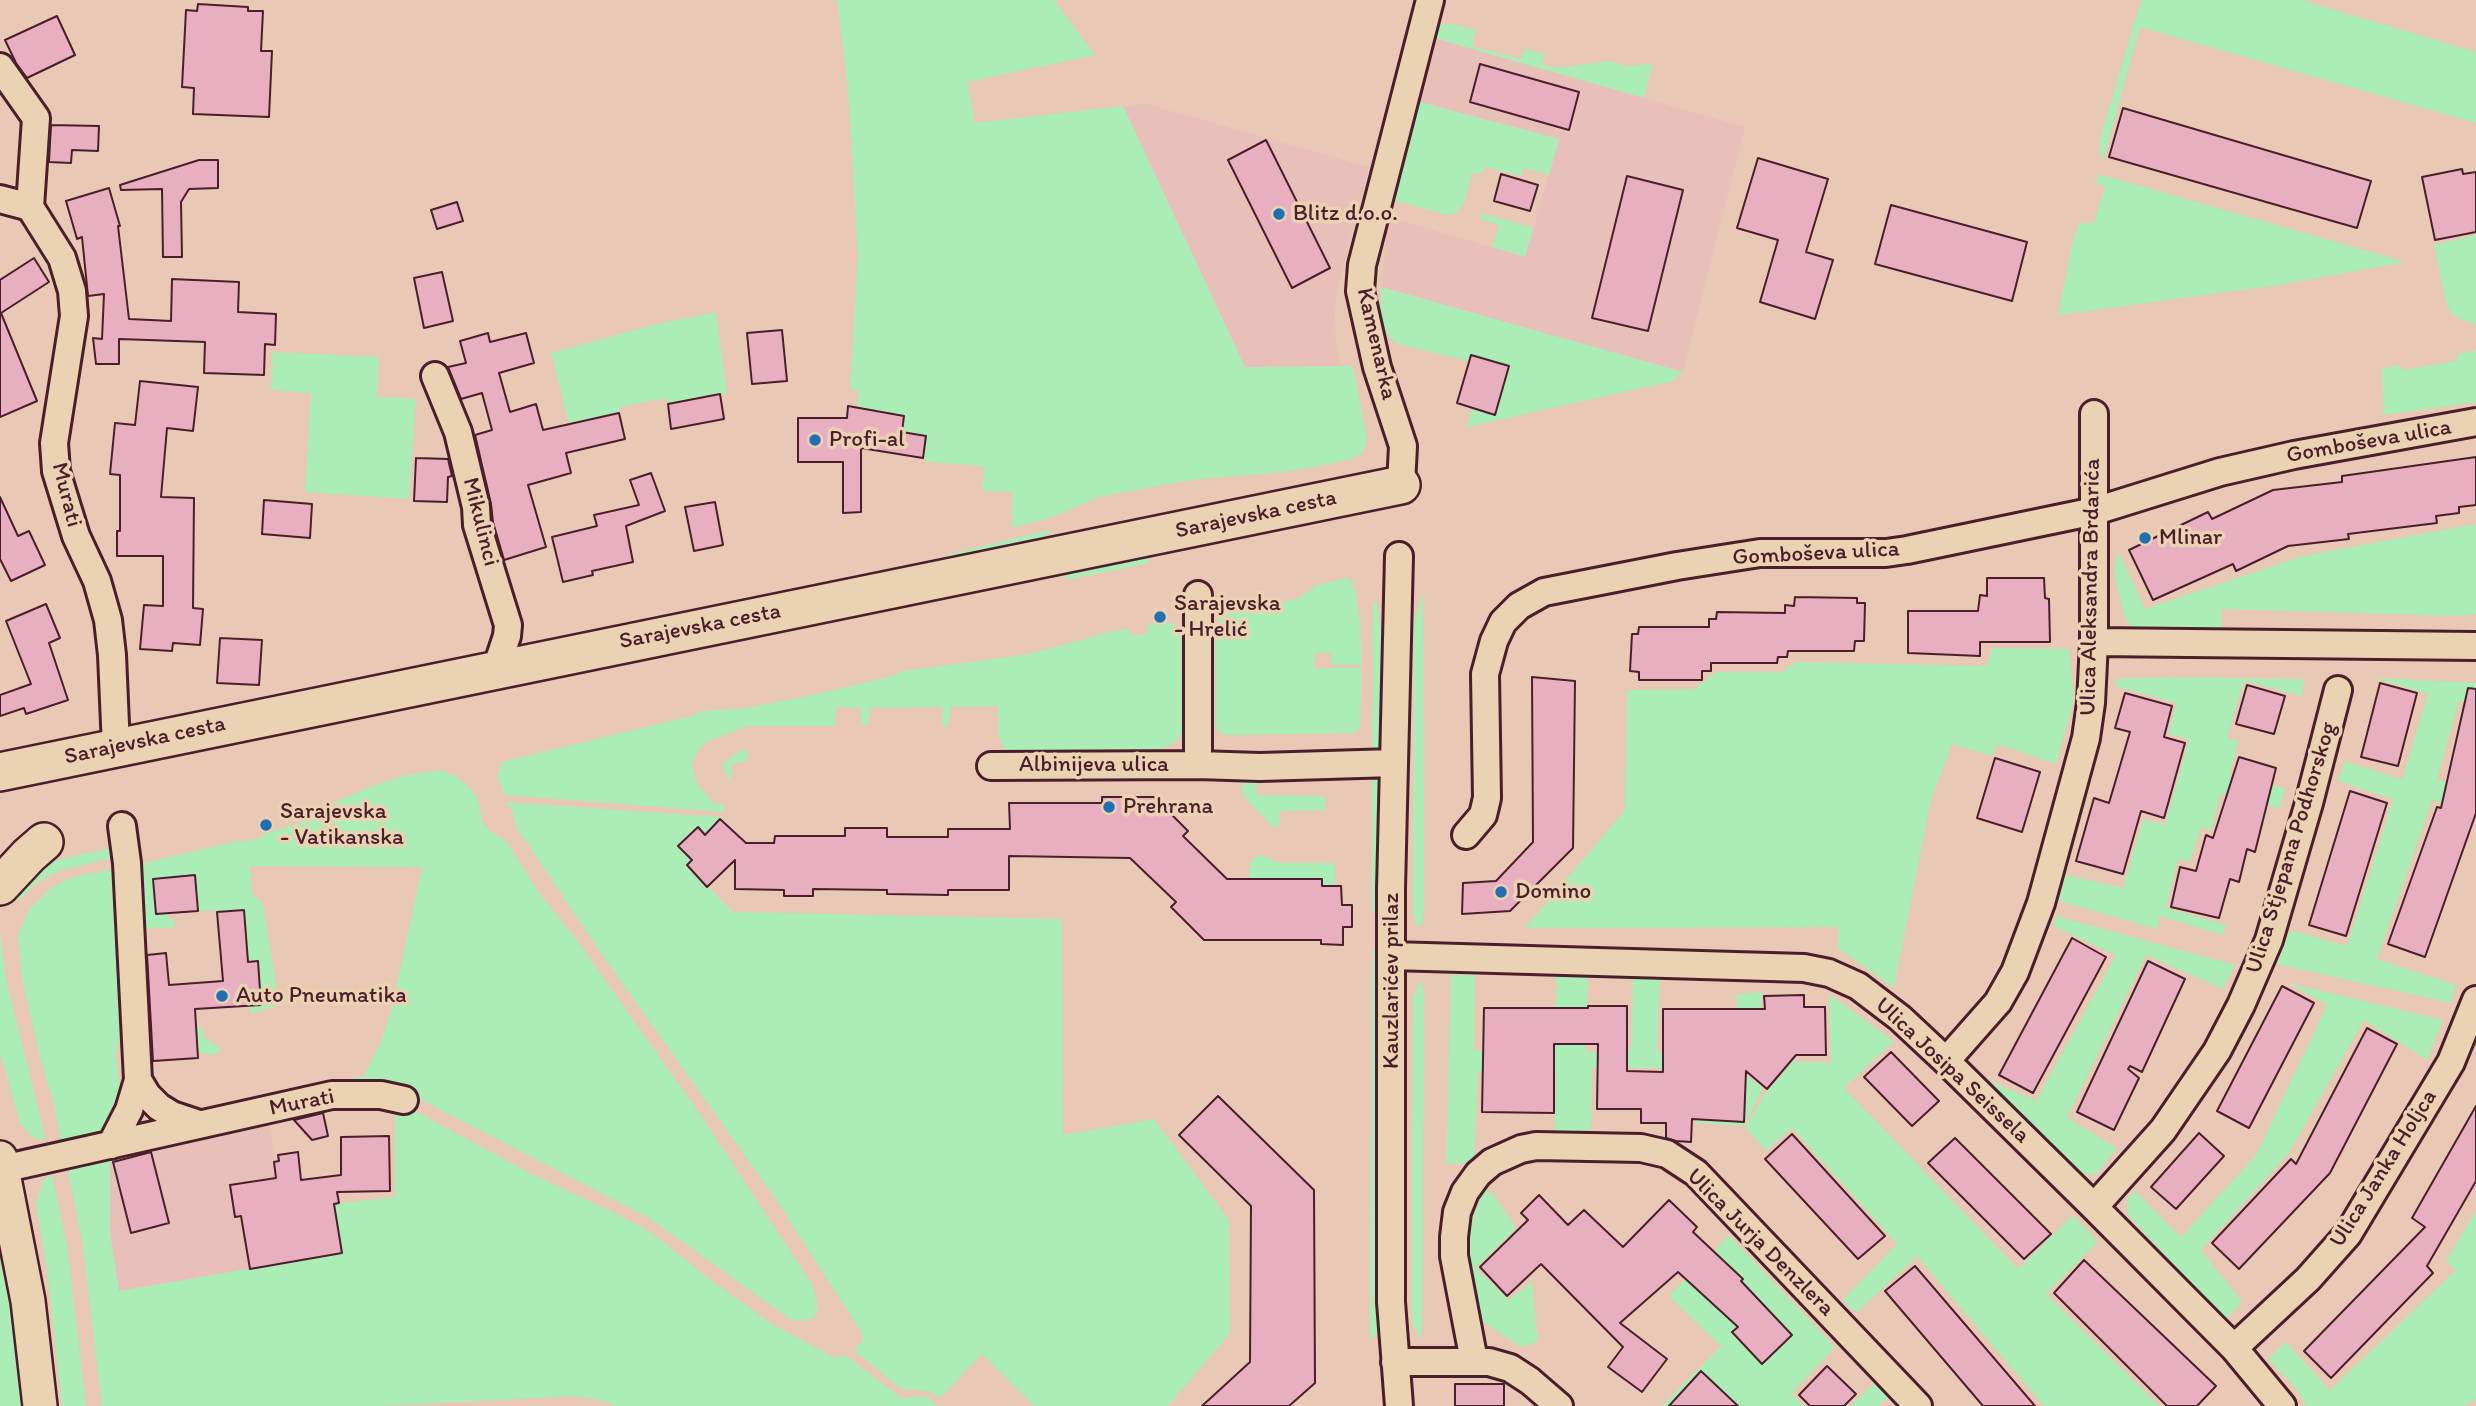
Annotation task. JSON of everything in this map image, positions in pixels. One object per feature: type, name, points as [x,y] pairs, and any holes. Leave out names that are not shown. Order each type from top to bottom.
[{"type":"main road","name":"Sarajevska cesta","points":[[0,772],[1401,485]]},
{"type":"main road","points":[[0,752],[40,763]]},
{"type":"main road","points":[[0,886],[44,842]]},
{"type":"street","name":"Kamenarka","points":[[1401,485],[1403,446],[1371,345],[1361,298],[1360,278],[1430,0]]},
{"type":"street","points":[[0,67],[36,118],[30,207],[0,199]]},
{"type":"street","name":"Murati","points":[[30,207],[62,258],[72,291],[74,316],[54,443],[56,471],[76,536],[97,581],[108,620],[116,747]]},
{"type":"street","name":"Mikulinci","points":[[435,376],[458,432],[476,507],[477,525],[508,625],[496,669]]},
{"type":"street","name":"Ulica Aleksandra Brdarića","points":[[1946,1061],[1998,1002],[2015,972],[2041,903],[2086,738],[2094,642],[2094,414]]},
{"type":"street","name":"Gomboševa ulica","points":[[1466,835],[1483,815],[1487,798],[1485,674],[1494,641],[1503,622],[1519,606],[1544,592],[1760,553],[1886,553],[2095,512],[2220,472],[2294,455],[2476,422]]},
{"type":"street","name":"Kauzlarićev prilaz","points":[[1399,556],[1394,764],[1391,1323],[1399,1406]]},
{"type":"street","name":"Albinijeva ulica","points":[[1198,595],[1198,765]]},
{"type":"street","points":[[2094,642],[2476,646]]},
{"type":"street","name":"Ulica Stjepana Podhorskog","points":[[2094,1207],[2163,1130],[2217,1051],[2241,1005],[2269,940],[2309,803],[2338,690]]},
{"type":"street","name":"Albinijeva ulica","points":[[991,766],[1260,767],[1394,764]]},
{"type":"street","points":[[111,1145],[129,1110],[138,1080],[127,863],[122,826]]},
{"type":"street","name":"Ulica Josipa Seissela","points":[[1392,956],[1804,968],[1829,973],[1858,986],[1900,1018],[1946,1061],[2094,1207],[2234,1348],[2282,1406]]},
{"type":"street","name":"Ulica Janka Holjca","points":[[2234,1348],[2308,1279],[2348,1234],[2451,1062],[2476,1000]]},
{"type":"street","points":[[138,1080],[147,1095],[159,1107],[172,1115],[200,1124]]},
{"type":"street","name":"Murati","points":[[1,1163],[111,1145],[332,1095],[381,1095],[404,1100]]},
{"type":"street","name":"Ulica Jurja Denzlera","points":[[1474,1361],[1454,1256],[1454,1237],[1457,1212],[1465,1192],[1478,1174],[1492,1162],[1521,1149],[1536,1146],[1641,1148],[1667,1154],[1696,1173],[1918,1406]]},
{"type":"street","points":[[1,1163],[28,1301],[40,1406]]},
{"type":"street","points":[[1395,1362],[1489,1362],[1510,1368],[1559,1406]]},
{"type":"shaded area","points":[[1434,38],[1745,127],[1683,372],[1381,287],[1388,217],[1525,257],[1559,139],[1416,101]]},
{"type":"shaded area","points":[[1143,103],[1369,167],[1336,297],[1334,332],[1341,366],[1245,367],[1123,106]]},
{"type":"shaded area","points":[[270,1121],[280,1211],[331,1204],[342,1253],[118,1291],[110,1233],[110,1163]]},
{"type":"green space","points":[[837,0],[1054,0],[1095,55],[967,82],[975,123],[1123,106],[1245,367],[1353,366],[1367,438],[1363,452],[1354,458],[1321,466],[1191,480],[1099,497],[1053,517],[1012,528],[1012,492],[982,491],[984,466],[928,462],[923,458],[926,436],[902,432],[903,416],[857,408],[859,390],[850,389],[858,255],[848,88]]},
{"type":"green space","points":[[2141,0],[2301,0],[2476,52],[2476,123],[2140,27],[2103,161],[2100,139]]},
{"type":"green space","points":[[1442,24],[1476,30],[1472,46],[1521,59],[1524,49],[1545,54],[1542,64],[1556,68],[1612,61],[1624,66],[1653,64],[1644,98],[1434,38],[1438,26]]},
{"type":"green space","points":[[1416,101],[1559,139],[1549,175],[1524,168],[1521,176],[1485,167],[1483,173],[1472,174],[1464,203],[1457,212],[1447,215],[1392,200]]},
{"type":"green space","points":[[2099,174],[2405,262],[2285,284],[2058,315],[2072,244],[2079,223],[2094,223],[2105,187],[2095,183]]},
{"type":"green space","points":[[1482,213],[1533,228],[1525,257],[1492,247],[1499,225],[1480,219]]},
{"type":"green space","points":[[2476,235],[2475,325],[2458,318],[2450,311],[2434,245]]},
{"type":"green space","points":[[1381,287],[1683,372],[1673,381],[1467,427],[1472,408],[1494,415],[1509,366],[1471,355],[1469,361],[1397,344],[1389,337],[1381,321]]},
{"type":"green space","points":[[716,312],[727,393],[668,404],[667,398],[620,407],[619,413],[569,424],[551,353],[653,325]]},
{"type":"green space","points":[[2476,350],[2476,402],[2384,415],[2382,368],[2400,365],[2403,370],[2457,361],[2458,354]]},
{"type":"green space","points":[[272,352],[379,357],[377,397],[416,399],[409,499],[305,492],[311,393],[271,390]]},
{"type":"green space","points":[[2476,524],[2476,614],[2456,616],[2221,609],[2222,633],[2133,629],[2124,615],[2115,577],[2115,563],[2119,552],[2145,609],[2303,556]]},
{"type":"green space","points":[[1048,530],[1052,532],[1027,544],[972,558],[942,560],[947,555]]},
{"type":"green space","points":[[1148,549],[1149,563],[1066,580],[1066,570]]},
{"type":"green space","points":[[1349,578],[1355,590],[1360,620],[1362,665],[1331,665],[1332,653],[1315,653],[1314,668],[1362,668],[1360,729],[1353,733],[1226,735],[1218,732],[1215,629],[1220,615],[1227,608],[1238,604],[1266,605],[1297,599],[1317,585]]},
{"type":"green space","points":[[1423,592],[1424,875],[1423,923],[1417,928],[1413,911],[1414,622]]},
{"type":"green space","points":[[1377,601],[1381,630],[1380,749],[1372,749],[1373,604]]},
{"type":"green space","points":[[1165,622],[1176,625],[1181,631],[1182,730],[1176,742],[1161,749],[1056,750],[1056,755],[1012,754],[1003,748],[998,732],[998,706],[950,707],[950,723],[946,727],[942,724],[942,707],[870,708],[869,724],[866,726],[861,723],[861,708],[836,707],[835,726],[747,726],[706,742],[699,749],[692,764],[696,782],[714,804],[724,804],[724,812],[505,795],[497,776],[502,762],[691,716],[702,711],[745,708],[805,697],[904,671],[1030,654],[1109,632],[1129,629],[1131,636],[1148,633],[1147,625]]},
{"type":"green space","points":[[1992,648],[2069,649],[2074,700],[2056,764],[1997,744],[1992,756],[1952,744],[1930,804],[1894,988],[1838,948],[1838,927],[1525,928],[1625,810],[1627,690],[1694,689],[1716,672],[1782,672],[1796,662],[1986,666]]},
{"type":"green space","points":[[2374,678],[2476,683],[2476,703],[2459,701],[2437,779],[2476,792],[2476,811],[2432,800],[2377,959],[2456,985],[2451,1003],[2277,964],[2290,930],[2347,946],[2393,799],[2338,781],[2345,761],[2402,780],[2428,694]]},
{"type":"green space","points":[[2116,679],[2304,679],[2302,696],[2244,681],[2227,738],[2239,741],[2229,775],[2285,788],[2280,808],[2220,794],[2211,831],[2201,827],[2190,861],[2178,860],[2166,908],[2226,925],[2223,935],[2160,916],[2157,929],[2059,901],[2066,875],[2123,888],[2143,819],[2165,825],[2189,739],[2168,734],[2177,703],[2115,686]]},
{"type":"green space","points":[[744,749],[748,752],[747,762],[732,763],[729,780],[723,767],[724,762]]},
{"type":"green space","points":[[440,770],[456,776],[473,791],[479,803],[482,822],[506,841],[540,894],[576,939],[706,1123],[813,1286],[818,1308],[814,1319],[793,1321],[649,1218],[416,1097],[288,1091],[364,1076],[391,1012],[422,867],[250,866],[252,895],[261,901],[263,906],[275,977],[276,1006],[250,1014],[250,1005],[261,1004],[258,962],[248,962],[244,910],[198,911],[195,875],[154,878],[170,919],[174,919],[175,927],[144,929],[138,922],[136,865],[263,837],[263,834],[301,823],[303,817],[367,788],[402,776]]},
{"type":"green space","points":[[1372,773],[1380,773],[1380,917],[1372,911]]},
{"type":"green space","points":[[1247,778],[1256,780],[1257,795],[1325,796],[1325,810],[1280,811],[1279,826],[1274,828],[1243,796],[1242,784]]},
{"type":"green space","points":[[503,802],[721,817],[705,835],[698,827],[678,846],[692,860],[687,865],[733,912],[1062,919],[1063,1135],[1154,1119],[1229,1220],[1230,1333],[1168,1406],[1034,1406],[982,1354],[940,1398],[928,1391],[901,1389],[856,1352],[856,1346],[863,1341],[862,1333],[773,1195],[605,959],[517,828],[511,807]]},
{"type":"green space","points":[[113,848],[115,857],[59,871],[36,883],[20,899],[1,902],[41,866],[64,858]]},
{"type":"green space","points":[[1258,854],[1280,863],[1335,863],[1335,886],[1322,886],[1322,879],[1249,879],[1250,863]]},
{"type":"green space","points":[[116,868],[126,1013],[116,1053],[122,1093],[111,1128],[98,1136],[61,1144],[54,1104],[22,978],[18,935],[30,908],[51,888],[73,877]]},
{"type":"green space","points":[[2056,916],[2235,965],[2223,989],[2146,955],[2067,1118],[2117,1148],[2097,1173],[2090,1175],[2079,1172],[1974,1074],[2036,1101],[2116,955],[2053,926]]},
{"type":"green space","points":[[0,932],[6,979],[45,1142],[31,1136],[20,1123],[0,1052]]},
{"type":"green space","points":[[1380,945],[1379,1325],[1377,1334],[1370,1340],[1372,980],[1373,949]]},
{"type":"green space","points":[[1451,975],[1475,975],[1474,1050],[1554,1050],[1557,976],[1588,976],[1586,1052],[1631,1049],[1633,975],[1660,976],[1657,1052],[1735,1051],[1737,994],[1762,992],[1759,1044],[1731,1063],[1763,1088],[1744,1126],[1697,1123],[1697,1094],[1685,1068],[1592,1068],[1591,1130],[1555,1132],[1556,1071],[1478,1072],[1474,1162],[1446,1164]]},
{"type":"green space","points":[[1421,979],[1424,989],[1420,1339],[1412,1322],[1412,1163],[1413,997]]},
{"type":"green space","points":[[2288,983],[2443,1020],[2427,1060],[2364,1020],[2289,1153],[2201,1250],[2242,1302],[2225,1320],[2128,1215],[2127,1198],[2135,1191],[2181,1237],[2256,1155],[2327,1005]]},
{"type":"green space","points":[[1829,994],[1894,1041],[1844,1088],[2018,1269],[2073,1215],[2098,1242],[2046,1294],[2159,1406],[2044,1406],[1917,1256],[1856,1313],[1843,1300],[1897,1244],[1792,1128],[1766,1151],[1745,1128],[1764,1095],[1793,1061],[1831,1063]]},
{"type":"green space","points":[[196,1025],[202,1028],[204,1037],[220,1048],[218,1053],[211,1055],[198,1052]]},
{"type":"green space","points":[[359,1106],[411,1109],[528,1172],[619,1215],[653,1234],[772,1324],[835,1358],[843,1355],[848,1357],[901,1398],[923,1396],[936,1406],[614,1406],[605,1401],[574,1396],[382,1406],[102,1406],[83,1246],[67,1166],[185,1143],[110,1163],[110,1233],[119,1291],[342,1253],[331,1204],[395,1197],[395,1110]]},
{"type":"green space","points":[[52,1174],[67,1246],[86,1406],[62,1406],[47,1268],[36,1205],[44,1180]]},
{"type":"green space","points":[[1484,1190],[1493,1194],[1516,1228],[1476,1268],[1509,1300],[1532,1281],[1538,1341],[1521,1347],[1480,1320],[1468,1244],[1474,1215]]},
{"type":"green space","points":[[2476,1210],[2476,1398],[2466,1406],[2306,1406],[2297,1389],[2268,1359],[2285,1342],[2330,1390],[2456,1270],[2446,1261]]},
{"type":"green space","points":[[1729,1235],[1835,1347],[1792,1393],[1803,1406],[1662,1406],[1721,1346],[1669,1296]]},
{"type":"green space","points":[[0,1238],[11,1295],[23,1406],[0,1406]]},
{"type":"green space","points":[[1873,1384],[1890,1395],[1880,1406],[1851,1406]]},
{"type":"building","points":[[198,4],[248,7],[248,11],[263,11],[261,51],[272,51],[269,117],[193,114],[194,88],[182,87],[186,10],[197,11]]},
{"type":"building","points":[[57,16],[75,55],[27,78],[5,40]]},
{"type":"building","points":[[1480,64],[1579,92],[1569,130],[1470,102]]},
{"type":"building","points":[[2123,108],[2371,181],[2357,228],[2109,157]]},
{"type":"building","points":[[51,125],[99,126],[98,151],[72,150],[71,163],[49,162]]},
{"type":"building","name":"Blitz d.o.o.","points":[[1266,140],[1330,268],[1292,288],[1228,160]]},
{"type":"building","points":[[1758,158],[1828,179],[1806,252],[1833,260],[1815,319],[1760,302],[1778,240],[1737,228]]},
{"type":"building","points":[[199,160],[218,160],[218,188],[189,189],[181,202],[182,257],[163,257],[162,189],[121,190],[120,185]]},
{"type":"building","points":[[2462,169],[2463,174],[2476,172],[2476,232],[2435,240],[2422,177]]},
{"type":"building","points":[[1501,174],[1538,185],[1530,211],[1494,201]]},
{"type":"building","points":[[1627,176],[1683,190],[1648,331],[1592,318]]},
{"type":"building","points":[[109,188],[120,226],[129,319],[171,321],[172,279],[239,282],[238,312],[276,314],[275,345],[265,344],[264,375],[204,373],[205,342],[119,339],[119,364],[96,364],[93,338],[102,339],[104,294],[88,296],[82,237],[77,239],[66,201]]},
{"type":"building","points":[[457,202],[463,221],[437,229],[431,210]]},
{"type":"building","points":[[1891,205],[2027,242],[2012,301],[1875,264]]},
{"type":"building","points":[[34,258],[49,282],[1,313],[37,401],[0,417],[0,280]]},
{"type":"building","points":[[442,272],[453,321],[424,328],[414,278]]},
{"type":"building","points":[[782,330],[787,381],[752,384],[747,333]]},
{"type":"building","points":[[488,333],[490,342],[526,333],[534,363],[499,373],[510,412],[536,404],[543,430],[619,413],[625,439],[566,453],[571,473],[528,485],[546,547],[504,560],[493,522],[475,435],[492,430],[482,393],[461,399],[448,367],[466,363],[460,341]]},
{"type":"building","points":[[1471,355],[1509,366],[1495,415],[1457,403]]},
{"type":"building","points":[[140,381],[198,387],[193,431],[167,428],[161,497],[194,498],[193,608],[203,609],[200,645],[173,643],[172,651],[140,649],[144,605],[163,606],[163,556],[117,556],[120,475],[110,474],[115,423],[135,425]]},
{"type":"building","points":[[720,394],[724,419],[671,429],[668,404]]},
{"type":"building","points":[[848,406],[904,416],[902,432],[926,436],[923,458],[861,448],[861,512],[843,513],[843,462],[798,462],[798,418],[847,418]]},
{"type":"building","points":[[2476,457],[2476,505],[2459,507],[2459,513],[2436,516],[2437,523],[2348,534],[2349,539],[2288,546],[2236,571],[2233,564],[2153,600],[2129,550],[2208,512],[2212,519],[2273,490],[2342,482],[2342,476]]},
{"type":"building","points":[[416,458],[448,459],[452,476],[448,477],[447,502],[414,501]]},
{"type":"building","points":[[651,473],[665,511],[626,526],[633,562],[592,571],[593,575],[563,582],[552,537],[597,526],[594,515],[639,505],[630,480]]},
{"type":"building","points":[[0,497],[18,536],[29,531],[45,565],[11,581],[0,559]]},
{"type":"building","points":[[264,500],[312,504],[310,538],[262,534]]},
{"type":"building","points":[[715,502],[723,545],[694,551],[685,507]]},
{"type":"building","points":[[1987,578],[2044,578],[2045,598],[2049,599],[2050,642],[1980,642],[1980,656],[1908,653],[1908,611],[1978,611],[1980,595],[1987,596]]},
{"type":"building","points":[[1795,597],[1857,598],[1857,603],[1865,603],[1864,641],[1855,641],[1854,651],[1788,651],[1787,657],[1778,657],[1777,663],[1711,663],[1711,671],[1702,671],[1702,680],[1639,680],[1639,672],[1630,671],[1632,634],[1638,634],[1639,627],[1709,627],[1709,619],[1716,619],[1717,612],[1785,613],[1785,605],[1794,606]]},
{"type":"building","points":[[46,604],[60,638],[49,643],[68,700],[26,714],[24,708],[0,716],[0,695],[31,684],[6,621]]},
{"type":"building","points":[[220,638],[262,640],[259,685],[217,683]]},
{"type":"building","points":[[1532,677],[1575,681],[1573,848],[1510,911],[1462,914],[1463,883],[1496,881],[1533,842]]},
{"type":"building","points":[[2380,683],[2417,693],[2398,766],[2361,757]]},
{"type":"building","points":[[2247,685],[2285,696],[2274,734],[2236,724]]},
{"type":"building","points":[[2468,688],[2476,689],[2476,813],[2425,957],[2388,944],[2437,807],[2441,808]]},
{"type":"building","points":[[2125,693],[2172,706],[2164,737],[2185,743],[2164,818],[2141,811],[2123,874],[2076,861],[2094,798],[2109,803],[2130,732],[2115,728]]},
{"type":"building","points":[[2239,757],[2276,768],[2255,852],[2247,849],[2239,882],[2230,879],[2219,918],[2171,907],[2180,867],[2196,871],[2206,835],[2213,838]]},
{"type":"building","points":[[1995,758],[2040,772],[2022,832],[1977,818]]},
{"type":"building","points":[[2350,791],[2387,803],[2346,936],[2309,925]]},
{"type":"building","points":[[1102,797],[1154,797],[1188,831],[1183,836],[1227,879],[1322,879],[1322,886],[1341,886],[1342,905],[1352,905],[1352,927],[1343,927],[1343,945],[1321,944],[1321,940],[1204,940],[1171,907],[1176,902],[1130,858],[1009,856],[1009,890],[948,890],[948,895],[887,894],[887,890],[813,889],[813,896],[784,896],[784,890],[735,889],[735,860],[707,887],[687,865],[692,860],[678,846],[698,827],[705,835],[720,819],[746,843],[774,843],[775,836],[845,836],[845,828],[887,828],[887,837],[948,837],[948,829],[1010,829],[1009,803],[1102,803]]},
{"type":"building","points":[[195,875],[198,911],[156,914],[153,879]]},
{"type":"building","points":[[244,910],[248,962],[258,961],[261,1005],[195,1009],[198,1058],[153,1061],[147,955],[166,953],[169,985],[223,981],[217,912]]},
{"type":"building","points":[[2072,938],[2106,957],[2033,1093],[1999,1075]]},
{"type":"building","points":[[2148,961],[2185,979],[2142,1072],[2130,1066],[2128,1069],[2139,1078],[2114,1130],[2077,1112]]},
{"type":"building","points":[[2282,986],[2314,1003],[2249,1128],[2217,1111]]},
{"type":"building","points":[[1804,995],[1804,1007],[1825,1007],[1826,1055],[1796,1055],[1767,1089],[1746,1071],[1744,1122],[1692,1119],[1691,1142],[1666,1138],[1666,1123],[1641,1123],[1641,1109],[1597,1109],[1598,1044],[1554,1044],[1554,1113],[1482,1112],[1484,1008],[1627,1006],[1627,1071],[1663,1072],[1663,1009],[1765,1009],[1764,996]]},
{"type":"building","points":[[2367,1028],[2397,1044],[2330,1173],[2239,1269],[2212,1243],[2291,1159],[2296,1164]]},
{"type":"building","points":[[1891,1052],[1939,1101],[1912,1126],[1864,1077]]},
{"type":"building","points":[[1218,1096],[1314,1190],[1315,1383],[1289,1406],[1202,1406],[1250,1362],[1251,1206],[1179,1135]]},
{"type":"building","points":[[2476,1106],[2476,1181],[2427,1266],[2433,1273],[2331,1378],[2304,1351],[2425,1227],[2412,1218]]},
{"type":"building","points":[[323,1113],[328,1136],[312,1140],[294,1120]]},
{"type":"building","points":[[2199,1133],[2224,1156],[2176,1209],[2151,1187]]},
{"type":"building","points":[[1792,1134],[1885,1236],[1858,1259],[1765,1159]]},
{"type":"building","points":[[389,1136],[390,1191],[337,1192],[339,1203],[334,1204],[342,1253],[250,1269],[241,1216],[235,1217],[230,1185],[276,1178],[274,1162],[279,1161],[278,1155],[298,1152],[301,1180],[341,1175],[341,1137]]},
{"type":"building","points":[[1955,1138],[2051,1234],[2024,1259],[1928,1163]]},
{"type":"building","points":[[151,1152],[169,1223],[131,1233],[113,1162]]},
{"type":"building","points":[[1539,1195],[1568,1225],[1584,1210],[1623,1247],[1669,1200],[1697,1227],[1693,1232],[1743,1279],[1741,1281],[1792,1335],[1762,1364],[1732,1332],[1738,1327],[1678,1272],[1620,1323],[1667,1359],[1642,1392],[1608,1367],[1623,1347],[1541,1264],[1507,1296],[1480,1267],[1528,1220],[1521,1213]]},
{"type":"building","points":[[2084,1260],[2216,1386],[2197,1406],[2167,1406],[2054,1293]]},
{"type":"building","points":[[1915,1266],[2035,1406],[1983,1406],[1885,1291]]},
{"type":"building","points":[[1827,1366],[1856,1394],[1844,1406],[1810,1406],[1799,1395]]},
{"type":"building","points":[[1701,1371],[1738,1406],[1669,1406]]},
{"type":"building","points":[[1455,1384],[1504,1384],[1504,1406],[1455,1406]]},
{"type":"place","name":"Blitz d.o.o.","points":[[1279,214]]},
{"type":"place","name":"Profi-al","points":[[815,440]]},
{"type":"place","name":"Mlinar","points":[[2145,538]]},
{"type":"place","name":"Sarajevska - Hrelić","points":[[1160,617]]},
{"type":"place","name":"Prehrana","points":[[1109,807]]},
{"type":"place","name":"Sarajevska - Vatikanska","points":[[266,825]]},
{"type":"place","name":"Domino","points":[[1501,892]]},
{"type":"place","name":"Auto Pneumatika","points":[[222,996]]}]
